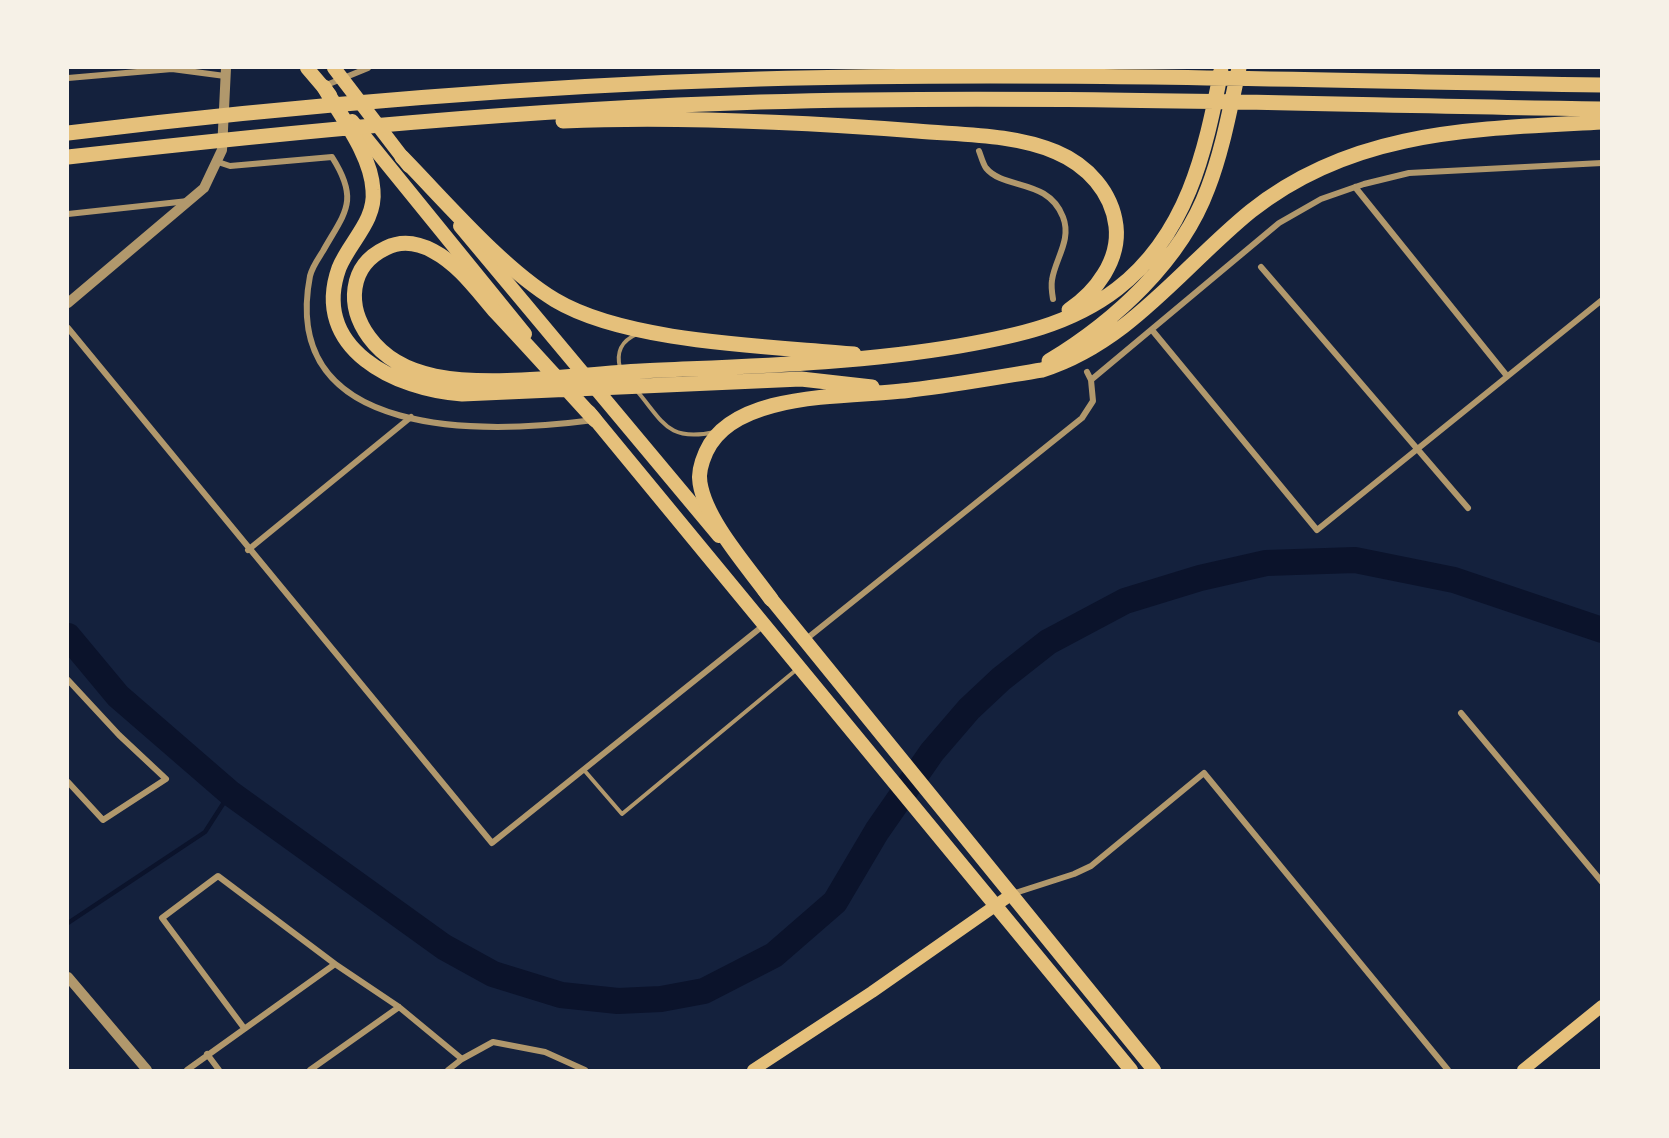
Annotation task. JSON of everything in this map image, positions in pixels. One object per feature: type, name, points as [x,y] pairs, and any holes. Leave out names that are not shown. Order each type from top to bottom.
[{"type":"highway","points":[[307,68],[1131,1071]]},
{"type":"highway","points":[[68,133],[394,99],[625,84],[1161,68]]},
{"type":"highway","points":[[595,420],[470,282],[438,254],[419,245],[407,243],[393,245],[375,255],[360,271],[353,297],[358,318],[372,341],[399,364],[416,371],[459,379],[537,377],[643,371],[781,366],[903,356],[1013,337],[1066,319],[1092,306],[1118,289],[1162,243],[1178,219],[1203,156],[1222,68]]},
{"type":"highway","points":[[1023,373],[1064,352],[1088,334],[1146,283],[1181,242],[1208,188],[1219,155],[1239,68]]},
{"type":"highway","points":[[338,73],[402,157],[771,599],[879,735],[1012,894],[1154,1071]]},
{"type":"highway","points":[[910,77],[1189,77],[1602,85]]},
{"type":"highway","points":[[324,87],[358,147],[373,188],[371,212],[341,265],[334,292],[338,321],[353,348],[376,369],[407,385],[462,394],[548,392],[801,379],[910,391]]},
{"type":"highway","points":[[412,126],[640,106],[763,102],[1185,101],[1602,109]]},
{"type":"highway","points":[[68,157],[364,127],[579,121],[757,123],[987,137],[1041,146],[1076,162],[1091,175],[1104,192],[1116,228],[1115,246],[1101,279],[1089,294],[1057,318],[1013,337]]},
{"type":"highway","points":[[771,599],[720,528],[703,497],[699,480],[702,462],[709,446],[721,430],[737,419],[759,410],[788,403],[910,391],[1023,373],[1061,364],[1091,349],[1149,304],[1250,212],[1308,173],[1341,158],[1374,147],[1447,133],[1602,122]]},
{"type":"highway","points":[[402,157],[529,282],[555,300],[584,315],[615,325],[749,344],[903,356]]},
{"type":"main road","points":[[753,1071],[1012,894]]},
{"type":"main road","points":[[1523,1071],[1602,1006]]},
{"type":"street","points":[[324,87],[338,73],[368,68]]},
{"type":"street","points":[[68,78],[172,69],[225,72],[225,133],[218,162],[204,188],[192,201],[68,303]]},
{"type":"street","points":[[979,151],[986,168],[996,176],[1035,188],[1051,200],[1063,217],[1065,236],[1052,280],[1053,299]]},
{"type":"street","points":[[218,162],[230,166],[332,157],[343,174],[349,198],[344,216],[311,272],[309,317],[316,355],[347,391],[362,402],[382,412],[439,425],[513,427],[595,420]]},
{"type":"street","points":[[1091,380],[1279,223],[1321,199],[1355,187],[1409,173],[1602,163]]},
{"type":"street","points":[[1355,187],[1507,376]]},
{"type":"street","points":[[68,214],[172,201],[192,201]]},
{"type":"street","points":[[1261,267],[1468,508]]},
{"type":"street","points":[[1152,330],[1317,530],[1602,300]]},
{"type":"street","points":[[68,328],[248,550],[492,843],[764,625]]},
{"type":"street","points":[[804,640],[1082,418],[1093,401],[1091,380],[1087,372]]},
{"type":"street","points":[[248,550],[411,417]]},
{"type":"street","points":[[68,680],[119,735],[166,778],[103,820],[68,782]]},
{"type":"street","points":[[1461,713],[1602,882]]},
{"type":"street","points":[[1012,894],[1074,874],[1091,866],[1204,773],[1448,1071]]},
{"type":"street","points":[[244,1029],[162,918],[218,876],[335,964],[399,1007],[462,1059]]},
{"type":"street","points":[[187,1071],[207,1054],[335,964]]},
{"type":"street","points":[[68,977],[147,1071]]},
{"type":"street","points":[[310,1071],[399,1007]]},
{"type":"street","points":[[448,1071],[462,1059],[493,1042],[545,1052],[585,1071]]},
{"type":"street","points":[[207,1054],[219,1071]]},
{"type":"lane","points":[[652,331],[635,334],[622,344],[618,358],[624,376],[669,428],[676,433],[697,436],[721,430]]},
{"type":"lane","points":[[584,770],[622,814],[799,668]]},
{"type":"waterway","points":[[68,636],[118,696],[230,793],[444,947],[493,974],[561,995],[618,1001],[661,999],[704,991],[774,955],[835,902],[877,831],[932,752],[969,709],[1001,679],[1048,642],[1125,601],[1200,578],[1266,563],[1355,560],[1454,580],[1602,630]]},
{"type":"waterway","points":[[68,923],[205,832],[230,793]]}]
